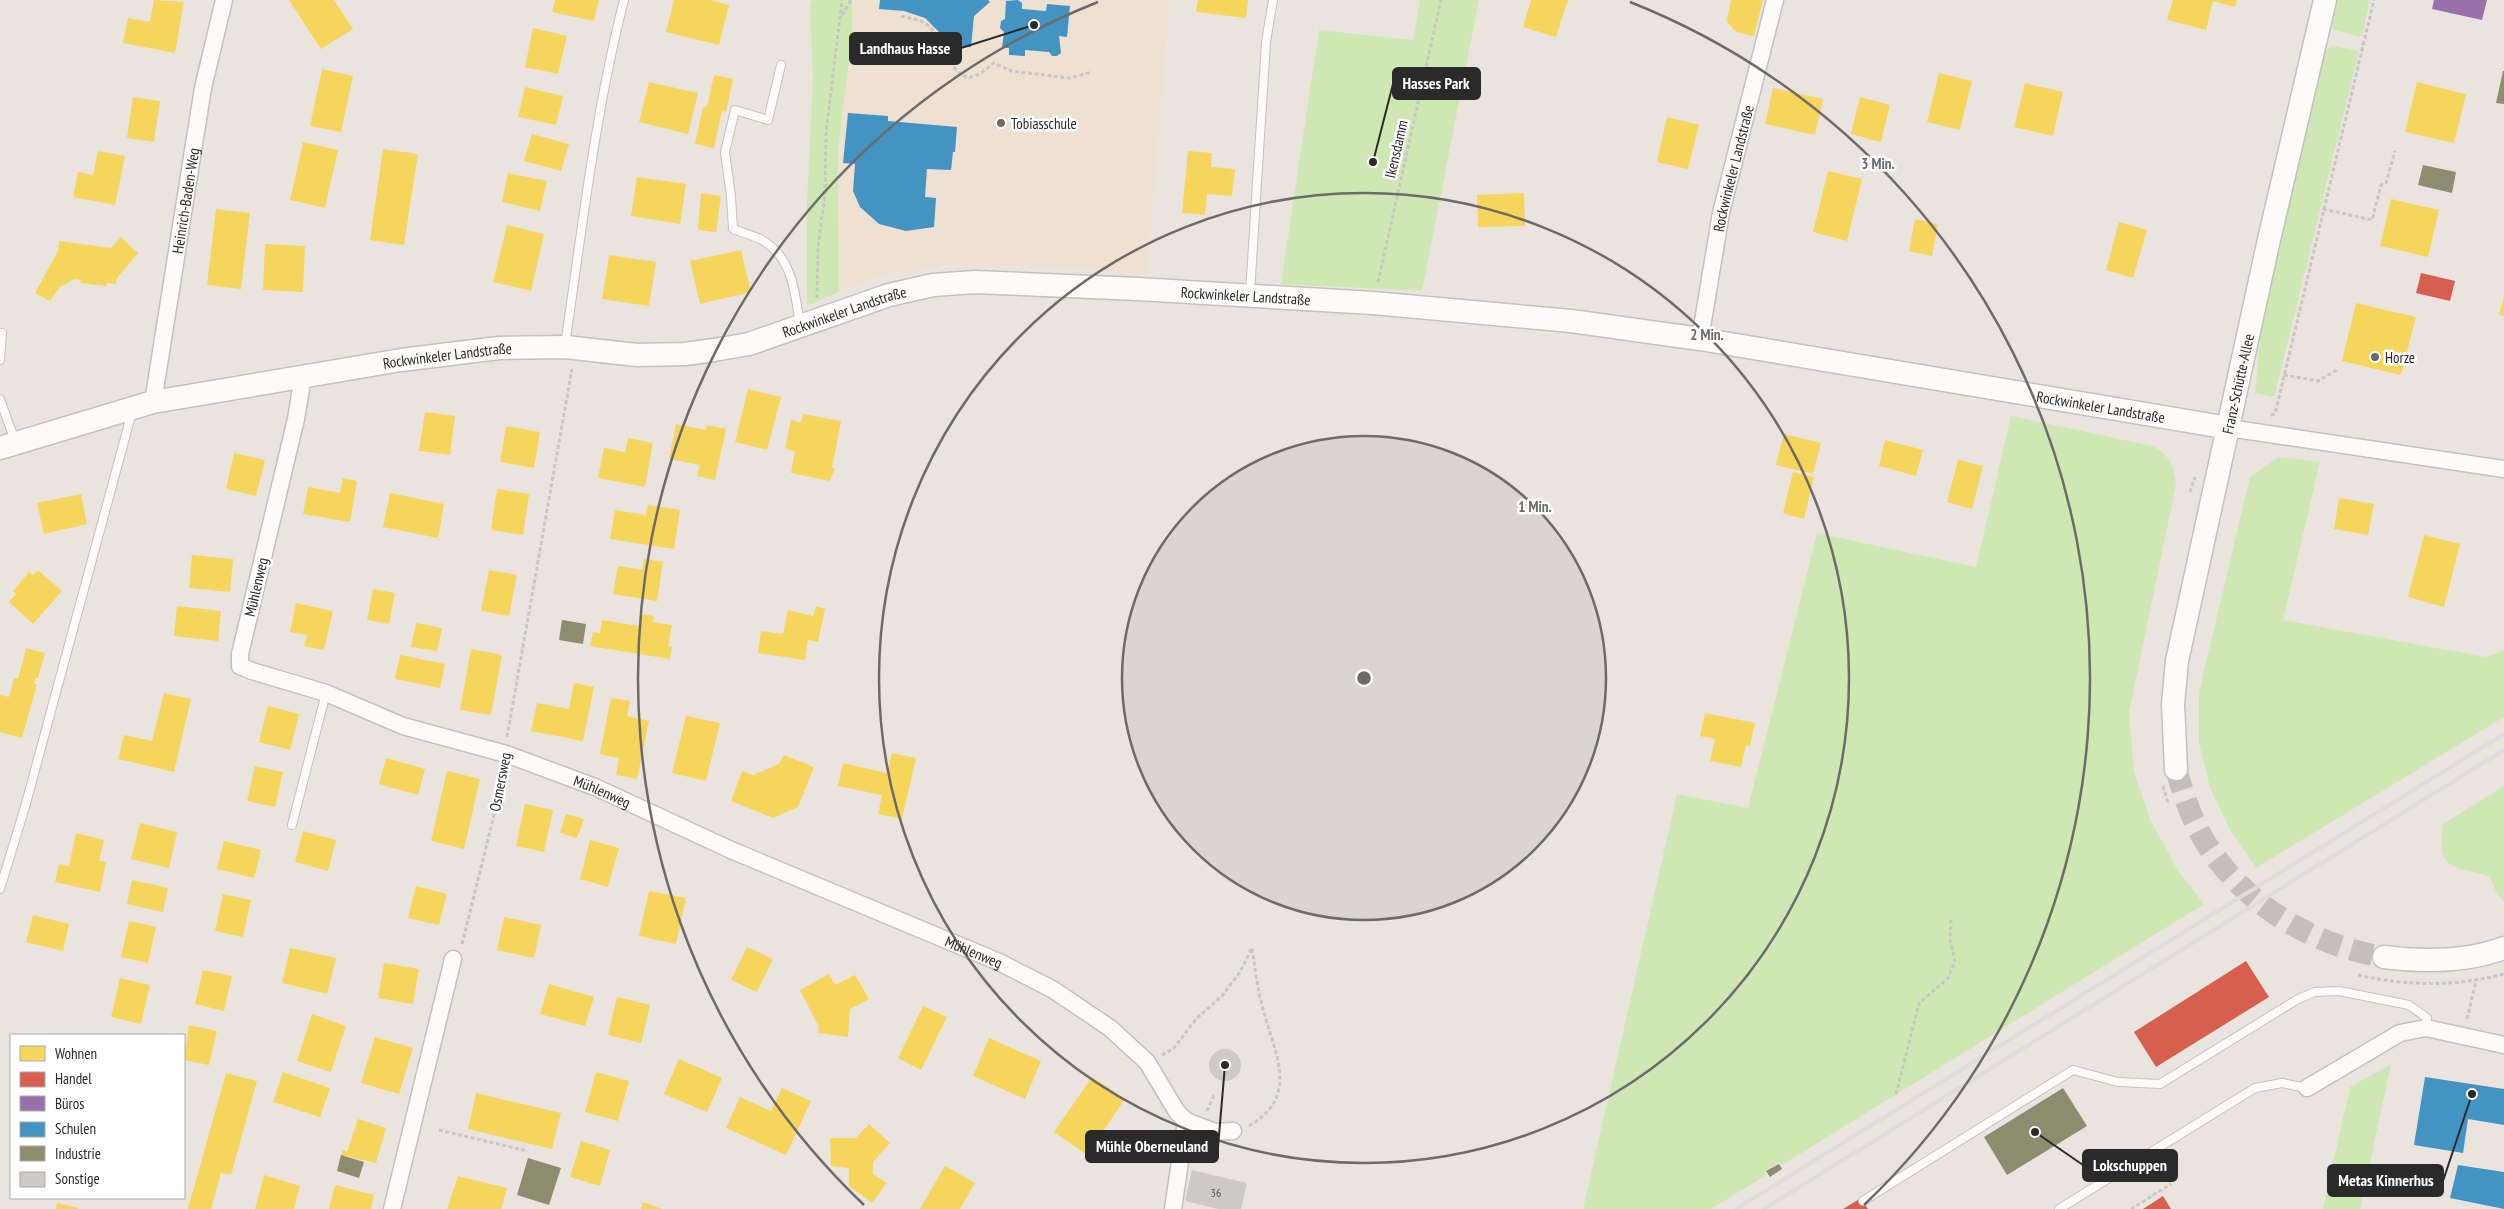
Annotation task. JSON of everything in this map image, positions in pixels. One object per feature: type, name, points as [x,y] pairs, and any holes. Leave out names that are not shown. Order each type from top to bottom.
[{"type":"main road","name":"Franz-Schütte-Allee","points":[[2176,769],[2173,712],[2177,661],[2268,244],[2325,0]]},
{"type":"main road","name":"Rockwinkeler Landstraße","points":[[8,446],[143,405],[303,376],[498,348],[565,348],[637,355],[685,354],[749,344],[888,295],[933,285],[966,283],[1018,283],[1373,302],[1571,321],[1700,339],[2229,428]]},
{"type":"main road","points":[[2384,957],[2440,960],[2468,957],[2504,948]]},
{"type":"street","name":"Heinrich-Baden-Weg","points":[[143,405],[202,88],[224,0]]},
{"type":"street","name":"Rockwinkeler Landstraße","points":[[1700,339],[1721,213],[1775,0]]},
{"type":"street","name":"Mühlenweg","points":[[303,376],[296,419],[240,654],[240,666],[252,672],[326,693],[403,726],[506,754],[595,787],[777,870],[999,962],[1052,989],[1110,1028],[1147,1062],[1177,1112],[1186,1121]]},
{"type":"street","name":"Rockwinkeler Landstraße","points":[[2229,428],[2504,469]]},
{"type":"street","points":[[392,1209],[452,959]]},
{"type":"street","points":[[2307,1088],[2400,1033],[2426,1028],[2504,1045]]},
{"type":"street","points":[[1173,1209],[1186,1121],[1214,1132],[1233,1132]]},
{"type":"lane","points":[[565,348],[615,33],[624,0]]},
{"type":"lane","points":[[1250,295],[1266,42],[1273,0]]},
{"type":"lane","points":[[781,66],[768,120],[735,110],[725,152],[733,229],[762,240],[780,254],[792,276],[809,323]]},
{"type":"lane","points":[[0,360],[2,333]]},
{"type":"lane","points":[[0,399],[8,446]]},
{"type":"lane","points":[[0,889],[143,405]]},
{"type":"lane","points":[[292,825],[326,693]]},
{"type":"lane","points":[[1863,1201],[2073,1070],[2118,1082],[2160,1084],[2298,999],[2315,992],[2339,992],[2409,1005],[2426,1018],[2426,1028]]},
{"type":"lane","points":[[2059,1209],[2255,1088],[2282,1083],[2307,1088]]},
{"type":"path","points":[[809,323],[816,280],[825,193],[826,133],[842,0]]},
{"type":"path","points":[[841,18],[850,0]]},
{"type":"path","name":"Ikensdamm","points":[[1373,302],[1441,0]]},
{"type":"path","points":[[2266,417],[2275,414],[2374,0]]},
{"type":"path","points":[[901,16],[922,22],[936,34],[958,74],[968,78],[980,74],[994,63],[1011,71],[1069,78],[1092,72]]},
{"type":"path","points":[[2323,209],[2372,220],[2381,186],[2386,183],[2395,152]]},
{"type":"path","name":"Osmersweg","points":[[452,959],[463,943],[505,768],[508,732],[573,372],[565,348]]},
{"type":"path","points":[[2284,375],[2318,381],[2337,370]]},
{"type":"path","points":[[1896,1094],[1919,1003],[1948,978],[1955,961],[1950,939],[1952,919]]},
{"type":"path","points":[[1147,1062],[1173,1049],[1198,1018],[1226,990],[1240,972],[1252,948],[1262,1006],[1278,1053],[1280,1080],[1273,1106],[1262,1118],[1233,1132]]},
{"type":"path","points":[[2463,1036],[2476,981]]},
{"type":"path","points":[[438,1130],[528,1151]]},
{"type":"path","points":[[2131,1209],[2170,1184]]},
{"type":"shaded area","name":"Tobiasschule","points":[[852,0],[1170,0],[1147,275],[1076,268],[953,264],[881,276],[839,292],[838,151],[846,96]]},
{"type":"green space","points":[[812,0],[852,0],[852,35],[838,151],[839,292],[807,306],[807,202],[813,79],[810,7]]},
{"type":"green space","points":[[1420,0],[1479,0],[1422,291],[1281,284],[1319,30],[1413,40]]},
{"type":"green space","points":[[2333,0],[2370,0],[2362,37],[2334,30],[2328,19]]},
{"type":"green space","points":[[2333,46],[2359,51],[2273,397],[2255,393],[2263,307],[2322,52]]},
{"type":"green space","points":[[2011,416],[2153,446],[2167,457],[2173,467],[2176,485],[2129,713],[2134,772],[2150,819],[2177,869],[2204,904],[1782,1165],[1780,1162],[1765,1171],[1766,1175],[1711,1209],[1583,1209],[1677,794],[1748,808],[1817,533],[1976,567]]},
{"type":"green space","points":[[2279,457],[2320,462],[2283,620],[2486,657],[2504,650],[2504,717],[2256,868],[2230,830],[2210,788],[2199,742],[2199,692],[2250,477]]},
{"type":"green space","points":[[2504,786],[2504,902],[2496,892],[2490,877],[2457,868],[2450,864],[2442,852],[2441,840],[2443,824]]},
{"type":"green space","points":[[2391,1064],[2360,1209],[2323,1209],[2350,1087]]},
{"type":"building: Wohnen","points":[[154,0],[184,2],[175,53],[123,43],[128,18],[150,22]]},
{"type":"building: Wohnen","points":[[289,0],[334,0],[353,29],[321,49]]},
{"type":"building: Wohnen","points":[[555,0],[599,0],[594,21],[552,12]]},
{"type":"building: Wohnen","points":[[674,0],[710,0],[729,5],[719,45],[666,32]]},
{"type":"building: Wohnen","points":[[1198,0],[1248,0],[1246,18],[1196,12]]},
{"type":"building: Wohnen","points":[[1531,0],[1568,0],[1556,37],[1523,27]]},
{"type":"building: Wohnen","points":[[1731,0],[1763,0],[1754,36],[1736,32],[1728,23],[1727,19]]},
{"type":"building: Wohnen","points":[[2173,0],[2237,0],[2235,7],[2213,1],[2206,30],[2167,20]]},
{"type":"building: Wohnen","points":[[533,28],[567,36],[558,74],[525,67]]},
{"type":"building: Wohnen","points":[[322,69],[353,76],[341,132],[310,126]]},
{"type":"building: Wohnen","points":[[1939,73],[1972,81],[1960,130],[1927,122]]},
{"type":"building: Wohnen","points":[[714,75],[733,79],[726,112],[722,111],[714,148],[695,144],[703,107],[707,107]]},
{"type":"building: Wohnen","points":[[649,82],[698,93],[688,134],[639,122]]},
{"type":"building: Wohnen","points":[[2417,82],[2466,94],[2454,143],[2405,132]]},
{"type":"building: Wohnen","points":[[2025,83],[2063,92],[2053,136],[2014,127]]},
{"type":"building: Wohnen","points":[[525,87],[563,96],[556,125],[518,117]]},
{"type":"building: Wohnen","points":[[1773,88],[1823,99],[1815,135],[1765,124]]},
{"type":"building: Wohnen","points":[[133,97],[160,101],[154,142],[127,138]]},
{"type":"building: Wohnen","points":[[1860,97],[1890,105],[1881,142],[1851,134]]},
{"type":"building: Wohnen","points":[[1667,117],[1699,125],[1688,169],[1657,162]]},
{"type":"building: Wohnen","points":[[532,134],[569,144],[561,171],[524,161]]},
{"type":"building: Wohnen","points":[[303,142],[338,150],[325,208],[290,200]]},
{"type":"building: Wohnen","points":[[383,149],[418,154],[404,245],[370,240]]},
{"type":"building: Wohnen","points":[[98,151],[125,156],[115,205],[73,197],[78,172],[93,175]]},
{"type":"building: Wohnen","points":[[1188,151],[1212,153],[1211,167],[1235,169],[1232,196],[1207,194],[1205,215],[1182,213]]},
{"type":"building: Wohnen","points":[[1828,171],[1862,179],[1847,241],[1813,232]]},
{"type":"building: Wohnen","points":[[508,173],[547,181],[540,211],[502,202]]},
{"type":"building: Wohnen","points":[[637,177],[686,184],[680,224],[631,216]]},
{"type":"building: Wohnen","points":[[701,193],[721,196],[716,232],[698,230]]},
{"type":"building: Wohnen","points":[[1524,193],[1525,226],[1478,227],[1477,195]]},
{"type":"building: Wohnen","points":[[2391,199],[2439,210],[2428,257],[2380,246]]},
{"type":"building: Wohnen","points":[[216,209],[250,213],[241,289],[207,285]]},
{"type":"building: Wohnen","points":[[1915,219],[1938,224],[1932,256],[1909,251]]},
{"type":"building: Wohnen","points":[[2119,222],[2147,230],[2133,278],[2106,270]]},
{"type":"building: Wohnen","points":[[507,225],[544,234],[531,291],[493,282]]},
{"type":"building: Wohnen","points":[[121,237],[138,253],[117,278],[116,284],[107,283],[106,286],[80,283],[81,280],[74,279],[60,287],[50,301],[35,293],[58,251],[59,241],[111,248]]},
{"type":"building: Wohnen","points":[[265,244],[305,246],[303,292],[263,290]]},
{"type":"building: Wohnen","points":[[741,250],[751,292],[700,304],[690,261]]},
{"type":"building: Wohnen","points":[[609,255],[656,262],[649,306],[602,299]]},
{"type":"building: Wohnen","points":[[2504,296],[2504,316],[2499,315]]},
{"type":"building: Wohnen","points":[[2356,303],[2416,317],[2401,375],[2342,361]]},
{"type":"building: Wohnen","points":[[748,389],[781,397],[767,450],[735,442]]},
{"type":"building: Wohnen","points":[[425,412],[455,416],[450,455],[419,451]]},
{"type":"building: Wohnen","points":[[803,414],[841,421],[832,468],[835,468],[830,481],[791,473],[795,451],[785,449],[791,420],[801,423]]},
{"type":"building: Wohnen","points":[[676,424],[706,430],[707,425],[726,429],[715,480],[697,476],[700,465],[669,459]]},
{"type":"building: Wohnen","points":[[506,426],[540,432],[534,468],[500,462]]},
{"type":"building: Wohnen","points":[[1784,434],[1821,443],[1813,474],[1776,465]]},
{"type":"building: Wohnen","points":[[628,438],[653,443],[645,487],[598,478],[604,448],[625,452]]},
{"type":"building: Wohnen","points":[[1885,440],[1923,450],[1916,476],[1879,466]]},
{"type":"building: Wohnen","points":[[234,453],[265,460],[256,496],[226,489]]},
{"type":"building: Wohnen","points":[[1958,460],[1983,466],[1972,509],[1947,502]]},
{"type":"building: Wohnen","points":[[1793,472],[1814,477],[1804,519],[1783,513]]},
{"type":"building: Wohnen","points":[[343,478],[357,481],[350,522],[303,514],[308,487],[340,493]]},
{"type":"building: Wohnen","points":[[497,489],[529,494],[523,535],[491,530]]},
{"type":"building: Wohnen","points":[[390,493],[444,504],[438,538],[383,527]]},
{"type":"building: Wohnen","points":[[81,494],[87,524],[44,534],[37,503]]},
{"type":"building: Wohnen","points":[[2339,498],[2374,504],[2368,535],[2334,529]]},
{"type":"building: Wohnen","points":[[648,505],[680,510],[674,549],[610,539],[615,510],[646,515]]},
{"type":"building: Wohnen","points":[[2424,535],[2460,544],[2444,607],[2408,597]]},
{"type":"building: Wohnen","points":[[192,555],[233,559],[230,592],[189,588]]},
{"type":"building: Wohnen","points":[[644,559],[663,562],[657,601],[613,594],[618,566],[642,570]]},
{"type":"building: Wohnen","points":[[38,570],[62,591],[33,624],[9,602],[16,594],[13,591],[29,572],[33,575]]},
{"type":"building: Wohnen","points":[[489,570],[517,575],[509,616],[481,611]]},
{"type":"building: Wohnen","points":[[373,589],[395,593],[389,624],[367,620]]},
{"type":"building: Wohnen","points":[[296,603],[333,611],[324,650],[304,646],[307,635],[290,632]]},
{"type":"building: Wohnen","points":[[177,606],[221,611],[218,641],[174,636]]},
{"type":"building: Wohnen","points":[[816,606],[825,609],[818,642],[808,640],[805,660],[758,653],[761,631],[783,634],[788,610],[813,616]]},
{"type":"building: Wohnen","points":[[641,614],[654,616],[653,622],[672,625],[668,646],[672,647],[670,659],[590,646],[593,632],[600,633],[602,620],[639,626]]},
{"type":"building: Wohnen","points":[[416,623],[442,628],[437,651],[411,647]]},
{"type":"building: Wohnen","points":[[26,648],[45,653],[38,678],[36,678],[34,683],[37,684],[22,738],[0,732],[0,695],[9,697],[14,678],[18,679]]},
{"type":"building: Wohnen","points":[[471,649],[502,655],[491,715],[460,710]]},
{"type":"building: Wohnen","points":[[400,655],[445,664],[440,688],[395,679]]},
{"type":"building: Wohnen","points":[[574,683],[594,687],[583,741],[531,731],[537,703],[569,709]]},
{"type":"building: Wohnen","points":[[164,693],[191,699],[174,772],[118,759],[124,735],[152,741]]},
{"type":"building: Wohnen","points":[[611,698],[630,701],[627,716],[649,721],[637,779],[616,775],[619,758],[600,754]]},
{"type":"building: Wohnen","points":[[268,706],[299,714],[290,750],[259,742]]},
{"type":"building: Wohnen","points":[[1705,713],[1755,723],[1750,746],[1746,745],[1741,767],[1710,761],[1715,739],[1700,736]]},
{"type":"building: Wohnen","points":[[686,716],[720,723],[706,781],[672,773]]},
{"type":"building: Wohnen","points":[[892,753],[916,758],[902,819],[878,814],[882,795],[838,786],[843,763],[887,773]]},
{"type":"building: Wohnen","points":[[784,755],[814,767],[798,807],[773,818],[731,801],[742,771],[753,775],[779,764]]},
{"type":"building: Wohnen","points":[[386,758],[425,769],[418,795],[379,784]]},
{"type":"building: Wohnen","points":[[255,766],[283,772],[275,807],[247,801]]},
{"type":"building: Wohnen","points":[[447,771],[480,779],[464,849],[431,841]]},
{"type":"building: Wohnen","points":[[525,804],[553,810],[544,852],[516,846]]},
{"type":"building: Wohnen","points":[[566,814],[584,819],[577,838],[560,833]]},
{"type":"building: Wohnen","points":[[140,823],[177,832],[169,868],[131,859]]},
{"type":"building: Wohnen","points":[[303,831],[336,840],[328,871],[295,862]]},
{"type":"building: Wohnen","points":[[76,833],[104,840],[99,861],[106,862],[100,892],[55,882],[59,864],[69,866]]},
{"type":"building: Wohnen","points":[[590,840],[619,848],[608,887],[580,879]]},
{"type":"building: Wohnen","points":[[224,841],[261,850],[254,878],[217,869]]},
{"type":"building: Wohnen","points":[[132,880],[168,888],[163,912],[127,904]]},
{"type":"building: Wohnen","points":[[416,886],[447,894],[439,925],[408,918]]},
{"type":"building: Wohnen","points":[[649,891],[686,898],[676,944],[639,936]]},
{"type":"building: Wohnen","points":[[223,894],[251,900],[243,937],[215,931]]},
{"type":"building: Wohnen","points":[[33,915],[69,924],[63,951],[26,942]]},
{"type":"building: Wohnen","points":[[504,917],[541,925],[534,958],[497,950]]},
{"type":"building: Wohnen","points":[[129,921],[156,927],[148,963],[121,957]]},
{"type":"building: Wohnen","points":[[747,947],[773,959],[757,992],[731,980]]},
{"type":"building: Wohnen","points":[[290,948],[336,958],[327,994],[282,983]]},
{"type":"building: Wohnen","points":[[384,963],[419,969],[413,1004],[378,998]]},
{"type":"building: Wohnen","points":[[203,970],[232,976],[224,1011],[195,1004]]},
{"type":"building: Wohnen","points":[[829,974],[835,985],[855,975],[869,999],[850,1009],[848,1037],[818,1033],[819,1027],[800,990]]},
{"type":"building: Wohnen","points":[[120,978],[150,985],[141,1024],[111,1017]]},
{"type":"building: Wohnen","points":[[549,984],[594,997],[585,1026],[540,1014]]},
{"type":"building: Wohnen","points":[[617,997],[650,1005],[641,1043],[608,1035]]},
{"type":"building: Wohnen","points":[[923,1006],[947,1017],[921,1070],[898,1058]]},
{"type":"building: Wohnen","points":[[312,1014],[346,1026],[331,1072],[297,1061]]},
{"type":"building: Wohnen","points":[[189,1025],[217,1031],[209,1065],[185,1060]]},
{"type":"building: Wohnen","points":[[375,1037],[413,1048],[399,1094],[361,1083]]},
{"type":"building: Wohnen","points":[[989,1038],[1041,1061],[1025,1099],[973,1076]]},
{"type":"building: Wohnen","points":[[679,1059],[722,1078],[707,1112],[664,1094]]},
{"type":"building: Wohnen","points":[[283,1072],[330,1088],[320,1117],[273,1102]]},
{"type":"building: Wohnen","points":[[596,1072],[629,1081],[618,1121],[585,1112]]},
{"type":"building: Wohnen","points":[[226,1073],[257,1081],[231,1175],[221,1173],[211,1209],[188,1209]]},
{"type":"building: Wohnen","points":[[1092,1077],[1125,1099],[1087,1155],[1054,1132]]},
{"type":"building: Wohnen","points":[[782,1088],[811,1101],[786,1155],[726,1128],[740,1097],[771,1111]]},
{"type":"building: Wohnen","points":[[476,1093],[561,1113],[552,1149],[468,1129]]},
{"type":"building: Wohnen","points":[[358,1119],[386,1128],[376,1163],[341,1155],[343,1150],[347,1152]]},
{"type":"building: Wohnen","points":[[869,1124],[890,1143],[873,1162],[873,1174],[887,1183],[872,1203],[849,1186],[849,1168],[831,1166],[830,1138],[856,1138]]},
{"type":"building: Wohnen","points":[[581,1141],[610,1150],[600,1186],[570,1177]]},
{"type":"building: Wohnen","points":[[945,1166],[975,1183],[960,1209],[920,1209]]},
{"type":"building: Wohnen","points":[[264,1175],[300,1186],[294,1209],[255,1209]]},
{"type":"building: Wohnen","points":[[458,1176],[507,1188],[501,1209],[447,1209]]},
{"type":"building: Wohnen","points":[[335,1185],[374,1195],[371,1209],[329,1209]]},
{"type":"building: Wohnen","points":[[643,1202],[662,1209],[641,1209]]},
{"type":"building: Wohnen","points":[[57,1203],[78,1208],[78,1209],[56,1209]]},
{"type":"building: Handel","points":[[2421,273],[2455,281],[2450,301],[2416,293]]},
{"type":"building: Handel","points":[[2246,961],[2269,997],[2156,1067],[2134,1032]]},
{"type":"building: Handel","points":[[2163,1196],[2171,1209],[2143,1209]]},
{"type":"building: Handel","points":[[1861,1198],[1868,1209],[1843,1209]]},
{"type":"building: Büros","points":[[2434,0],[2487,0],[2482,20],[2432,9]]},
{"type":"building: Schulen","points":[[880,0],[988,0],[990,2],[974,16],[971,47],[946,48],[941,34],[925,18],[904,11],[879,9]]},
{"type":"building: Schulen","points":[[1018,0],[1022,3],[1022,9],[1046,11],[1047,4],[1070,6],[1067,37],[1059,36],[1061,53],[1057,56],[1052,56],[1049,52],[1025,50],[1025,56],[1009,55],[1009,48],[1002,48],[1004,32],[1000,28],[1001,21],[1005,19],[1006,1]]},
{"type":"building: Schulen","points":[[848,113],[888,116],[888,121],[957,127],[951,170],[927,169],[925,197],[936,198],[934,227],[906,231],[879,224],[860,207],[853,191],[855,164],[843,163]]},
{"type":"building: Schulen","points":[[2425,1077],[2504,1089],[2504,1125],[2468,1119],[2463,1153],[2414,1145]]},
{"type":"building: Schulen","points":[[2458,1165],[2504,1172],[2504,1209],[2450,1198]]},
{"type":"building: Industrie","points":[[2504,71],[2504,104],[2496,103]]},
{"type":"building: Industrie","points":[[2423,165],[2456,172],[2452,193],[2418,185]]},
{"type":"building: Industrie","points":[[562,620],[586,624],[583,644],[559,640]]},
{"type":"building: Industrie","points":[[2063,1088],[2087,1126],[2007,1175],[1984,1137]]},
{"type":"building: Industrie","points":[[341,1155],[364,1162],[359,1178],[337,1171]]},
{"type":"building: Industrie","points":[[528,1158],[561,1168],[549,1205],[517,1195]]},
{"type":"building: Industrie","points":[[1779,1164],[1782,1169],[1770,1177],[1766,1171]]},
{"type":"building: Sonstige","points":[[1225,1049],[1231,1050],[1236,1054],[1240,1059],[1240,1071],[1236,1076],[1231,1080],[1225,1081],[1219,1080],[1214,1076],[1210,1071],[1209,1065],[1210,1059],[1214,1054],[1219,1050]]},
{"type":"building: Sonstige","points":[[1192,1170],[1247,1183],[1241,1209],[1218,1209],[1185,1201]]},
{"type":"tunnel","points":[[2176,769],[2199,832],[2220,863],[2238,884],[2281,918],[2305,932],[2331,943],[2384,957]]},
{"type":"railway","points":[[1736,1209],[2504,734]]},
{"type":"railway","points":[[1764,1209],[2504,750]]},
{"type":"place","name":"Landhaus Hasse","points":[[1034,25]]},
{"type":"place","name":"Tobiasschule","points":[[1001,123]]},
{"type":"place","name":"Hasses Park","points":[[1373,162]]},
{"type":"place","name":"Horze","points":[[2375,357]]},
{"type":"place","name":"Mühle Oberneuland","points":[[1225,1065]]},
{"type":"place","name":"Metas Kinnerhus","points":[[2472,1094]]},
{"type":"place","name":"Lokschuppen","points":[[2035,1132]]}]
